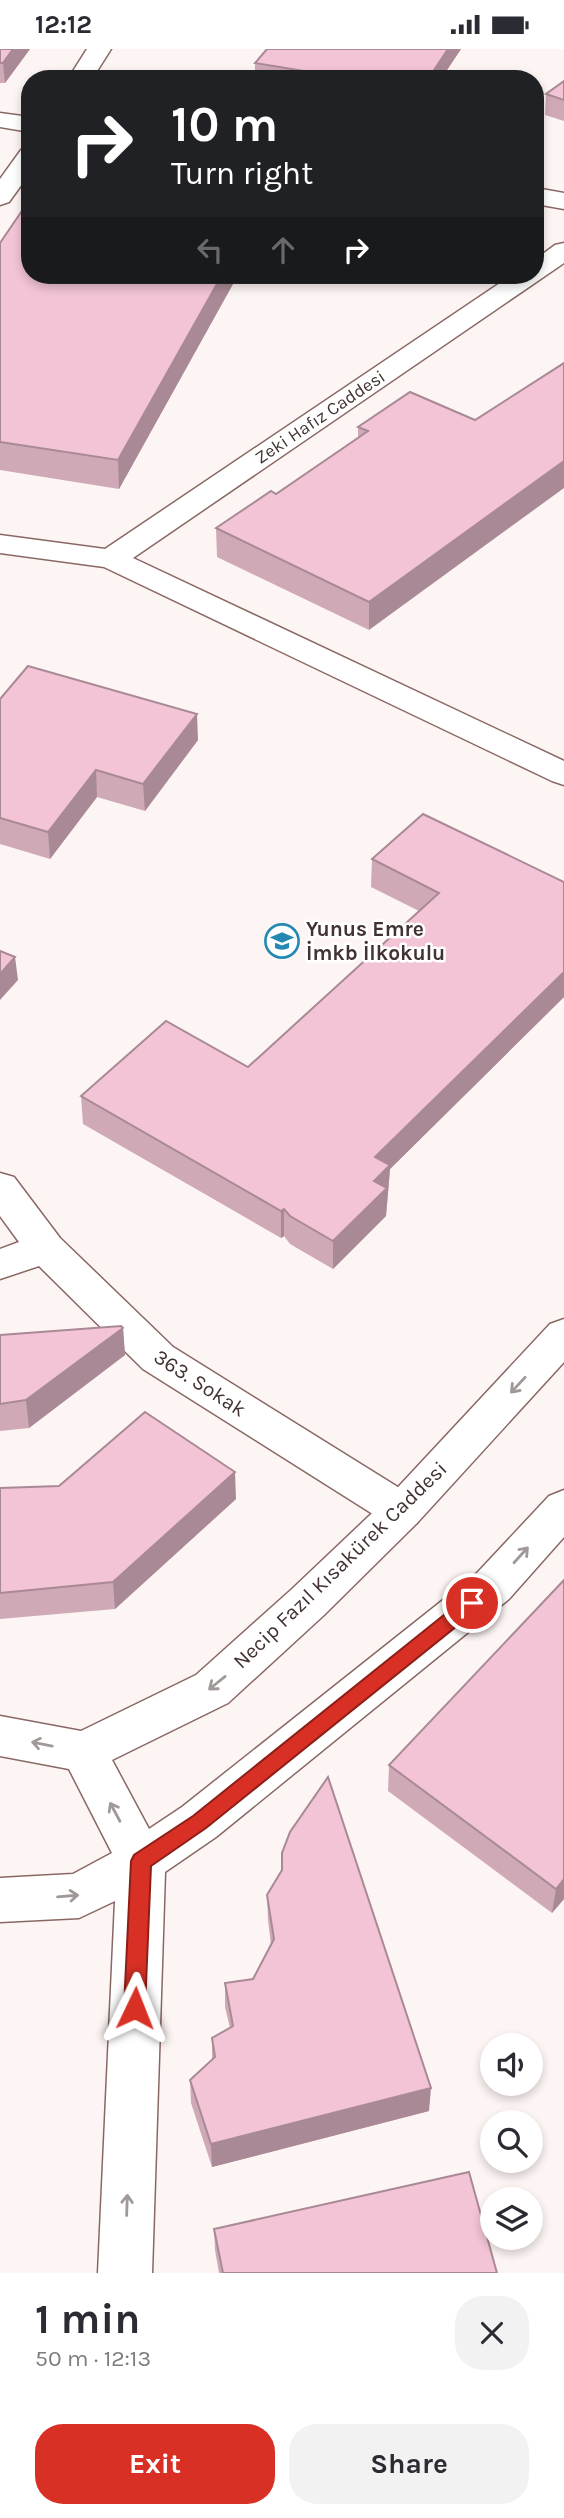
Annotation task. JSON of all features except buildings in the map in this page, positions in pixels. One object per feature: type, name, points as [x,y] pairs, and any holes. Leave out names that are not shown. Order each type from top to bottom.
[{"type":"street","points":[[86,70],[99,49]]},
{"type":"street","points":[[0,120],[21,124]]},
{"type":"street","points":[[0,197],[21,168]]},
{"type":"street","points":[[544,197],[564,201]]},
{"type":"street","points":[[544,265],[564,251]]},
{"type":"street","name":"Zeki Hafız Caddesi","points":[[111,559],[517,284]]},
{"type":"street","points":[[0,544],[111,559],[564,774]]},
{"type":"street","name":"363. Sokak","points":[[0,1187],[46,1249],[158,1359],[402,1511]]},
{"type":"street","points":[[0,1264],[46,1249]]},
{"type":"street","name":"Necip Fazıl Kısakürek Caddesi","points":[[84,1752],[212,1689],[308,1602],[402,1511],[564,1335]]},
{"type":"street","points":[[0,1901],[79,1896],[141,1861],[200,1822],[493,1586],[564,1508]]},
{"type":"street","points":[[0,1736],[84,1752],[141,1861],[125,2273]]},
{"type":"place","name":"Yunus Emre İmkb İlkokulu","points":[[282,941]]},
{"type":"route","points":[[135,2008],[141,1861],[200,1822],[472,1603]]}]
